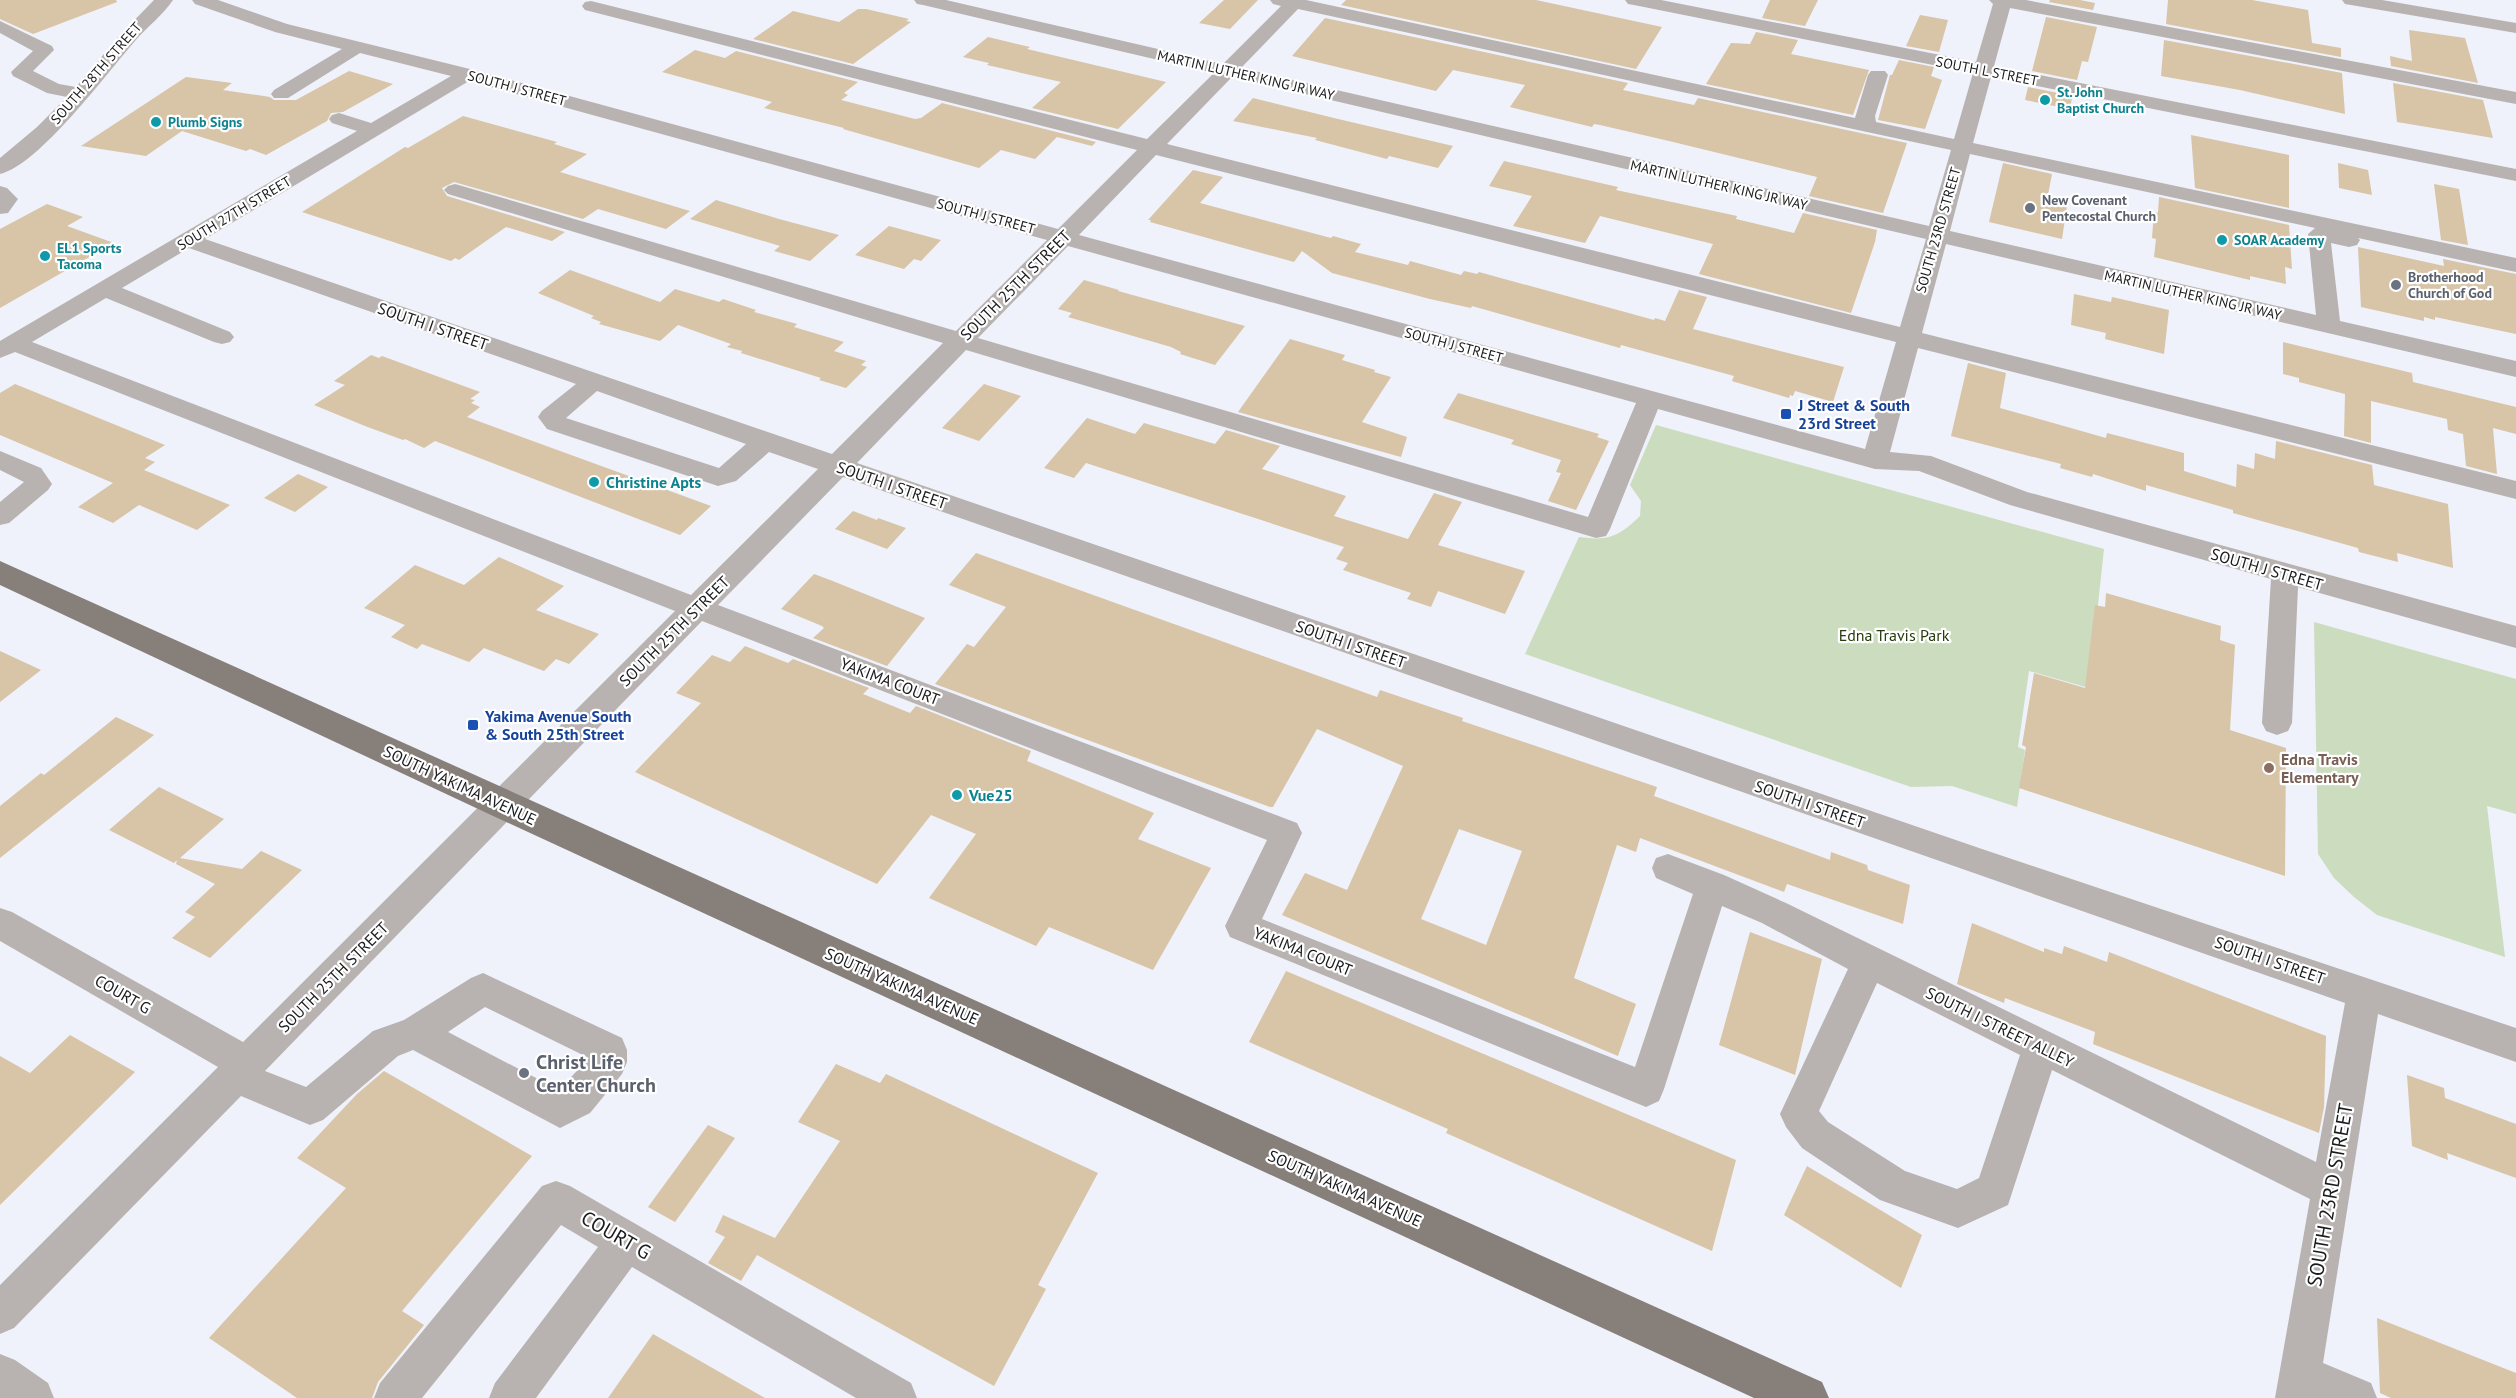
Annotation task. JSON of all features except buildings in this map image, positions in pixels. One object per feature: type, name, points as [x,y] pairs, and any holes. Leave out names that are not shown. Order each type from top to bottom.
[{"type":"main road","name":"SOUTH YAKIMA AVENUE","points":[[0,572],[1806,1398]]},
{"type":"street","name":"SOUTH 28TH STREET","points":[[0,168],[48,129],[130,33],[164,0]]},
{"type":"street","name":"SOUTH J STREET","points":[[201,0],[273,25],[467,74],[1875,460],[1916,483],[2019,498],[2516,637]]},
{"type":"street","name":"MARTIN LUTHER KING JR WAY","points":[[922,0],[2516,369]]},
{"type":"street","name":"SOUTH L STREET","points":[[1634,0],[2516,175]]},
{"type":"street","points":[[2002,0],[2516,98]]},
{"type":"street","name":"SOUTH 23RD STREET","points":[[1875,460],[2002,0]]},
{"type":"street","points":[[2351,0],[2516,28]]},
{"type":"street","points":[[1290,1],[2516,265]]},
{"type":"street","name":"SOUTH 25TH STREET","points":[[0,1314],[1227,71],[1290,1]]},
{"type":"street","points":[[596,3],[1152,146],[2516,490]]},
{"type":"street","points":[[0,26],[45,50],[20,72],[75,100],[0,153]]},
{"type":"street","points":[[281,94],[359,46]]},
{"type":"street","name":"SOUTH 27TH STREET","points":[[6,347],[467,74]]},
{"type":"street","points":[[1867,126],[1866,117],[1878,75]]},
{"type":"street","points":[[339,119],[374,129]]},
{"type":"street","points":[[455,190],[1596,529],[1650,398]]},
{"type":"street","points":[[0,192],[7,200],[0,208]]},
{"type":"street","points":[[2329,326],[2319,234],[2404,252]]},
{"type":"street","name":"SOUTH I STREET","points":[[187,240],[1971,859],[2516,1045]]},
{"type":"street","points":[[104,289],[222,337]]},
{"type":"street","points":[[6,347],[697,608]]},
{"type":"street","points":[[593,381],[551,417],[556,423],[718,477],[727,475],[765,441]]},
{"type":"street","points":[[0,460],[32,474],[39,484],[0,516]]},
{"type":"street","points":[[2277,723],[2285,574]]},
{"type":"street","name":"YAKIMA COURT","points":[[697,608],[1287,833],[1242,926],[1646,1089],[1712,885]]},
{"type":"street","name":"SOUTH I STREET ALLEY","points":[[1668,868],[1774,913],[2331,1189]]},
{"type":"street","name":"COURT G","points":[[0,923],[241,1070],[310,1107],[386,1043],[415,1033]]},
{"type":"street","points":[[1869,962],[1799,1114],[1815,1135],[1894,1186],[1958,1209],[1994,1191],[2041,1047]]},
{"type":"street","points":[[483,989],[609,1050],[609,1062],[577,1100],[560,1110],[415,1033],[483,989]]},
{"type":"street","name":"SOUTH 23RD STREET","points":[[2298,1386],[2364,992]]},
{"type":"street","name":"COURT G","points":[[395,1398],[556,1200],[896,1398]]},
{"type":"street","points":[[510,1398],[626,1242]]},
{"type":"street","points":[[0,1375],[33,1398]]},
{"type":"street","points":[[2298,1386],[2356,1398]]},
{"type":"green space","name":"Edna Travis Park","points":[[1656,425],[2104,549],[2089,688],[2029,671],[2018,747],[2025,750],[2017,807],[1952,786],[1911,787],[1525,654],[1579,537],[1606,538],[1612,536],[1625,529],[1640,516],[1641,501],[1630,485]]},
{"type":"green space","points":[[2314,622],[2516,679],[2516,814],[2487,806],[2505,957],[2377,915],[2334,878],[2318,854]]},
{"type":"place","name":"St. John Baptist Church","points":[[2045,100]]},
{"type":"place","name":"Plumb Signs","points":[[156,122]]},
{"type":"place","name":"New Covenant Pentecostal Church","points":[[2030,208]]},
{"type":"place","name":"SOAR Academy","points":[[2222,240]]},
{"type":"place","name":"EL1 Sports Tacoma","points":[[45,256]]},
{"type":"place","name":"Brotherhood Church of God","points":[[2396,285]]},
{"type":"place","name":"J Street & South 23rd Street","points":[[1786,414]]},
{"type":"place","name":"Christine Apts","points":[[594,482]]},
{"type":"place","name":"Yakima Avenue South & South 25th Street","points":[[473,725]]},
{"type":"place","name":"Edna Travis Elementary","points":[[2269,768]]},
{"type":"place","name":"Vue25","points":[[957,795]]},
{"type":"place","name":"Christ Life Center Church","points":[[524,1073]]}]
